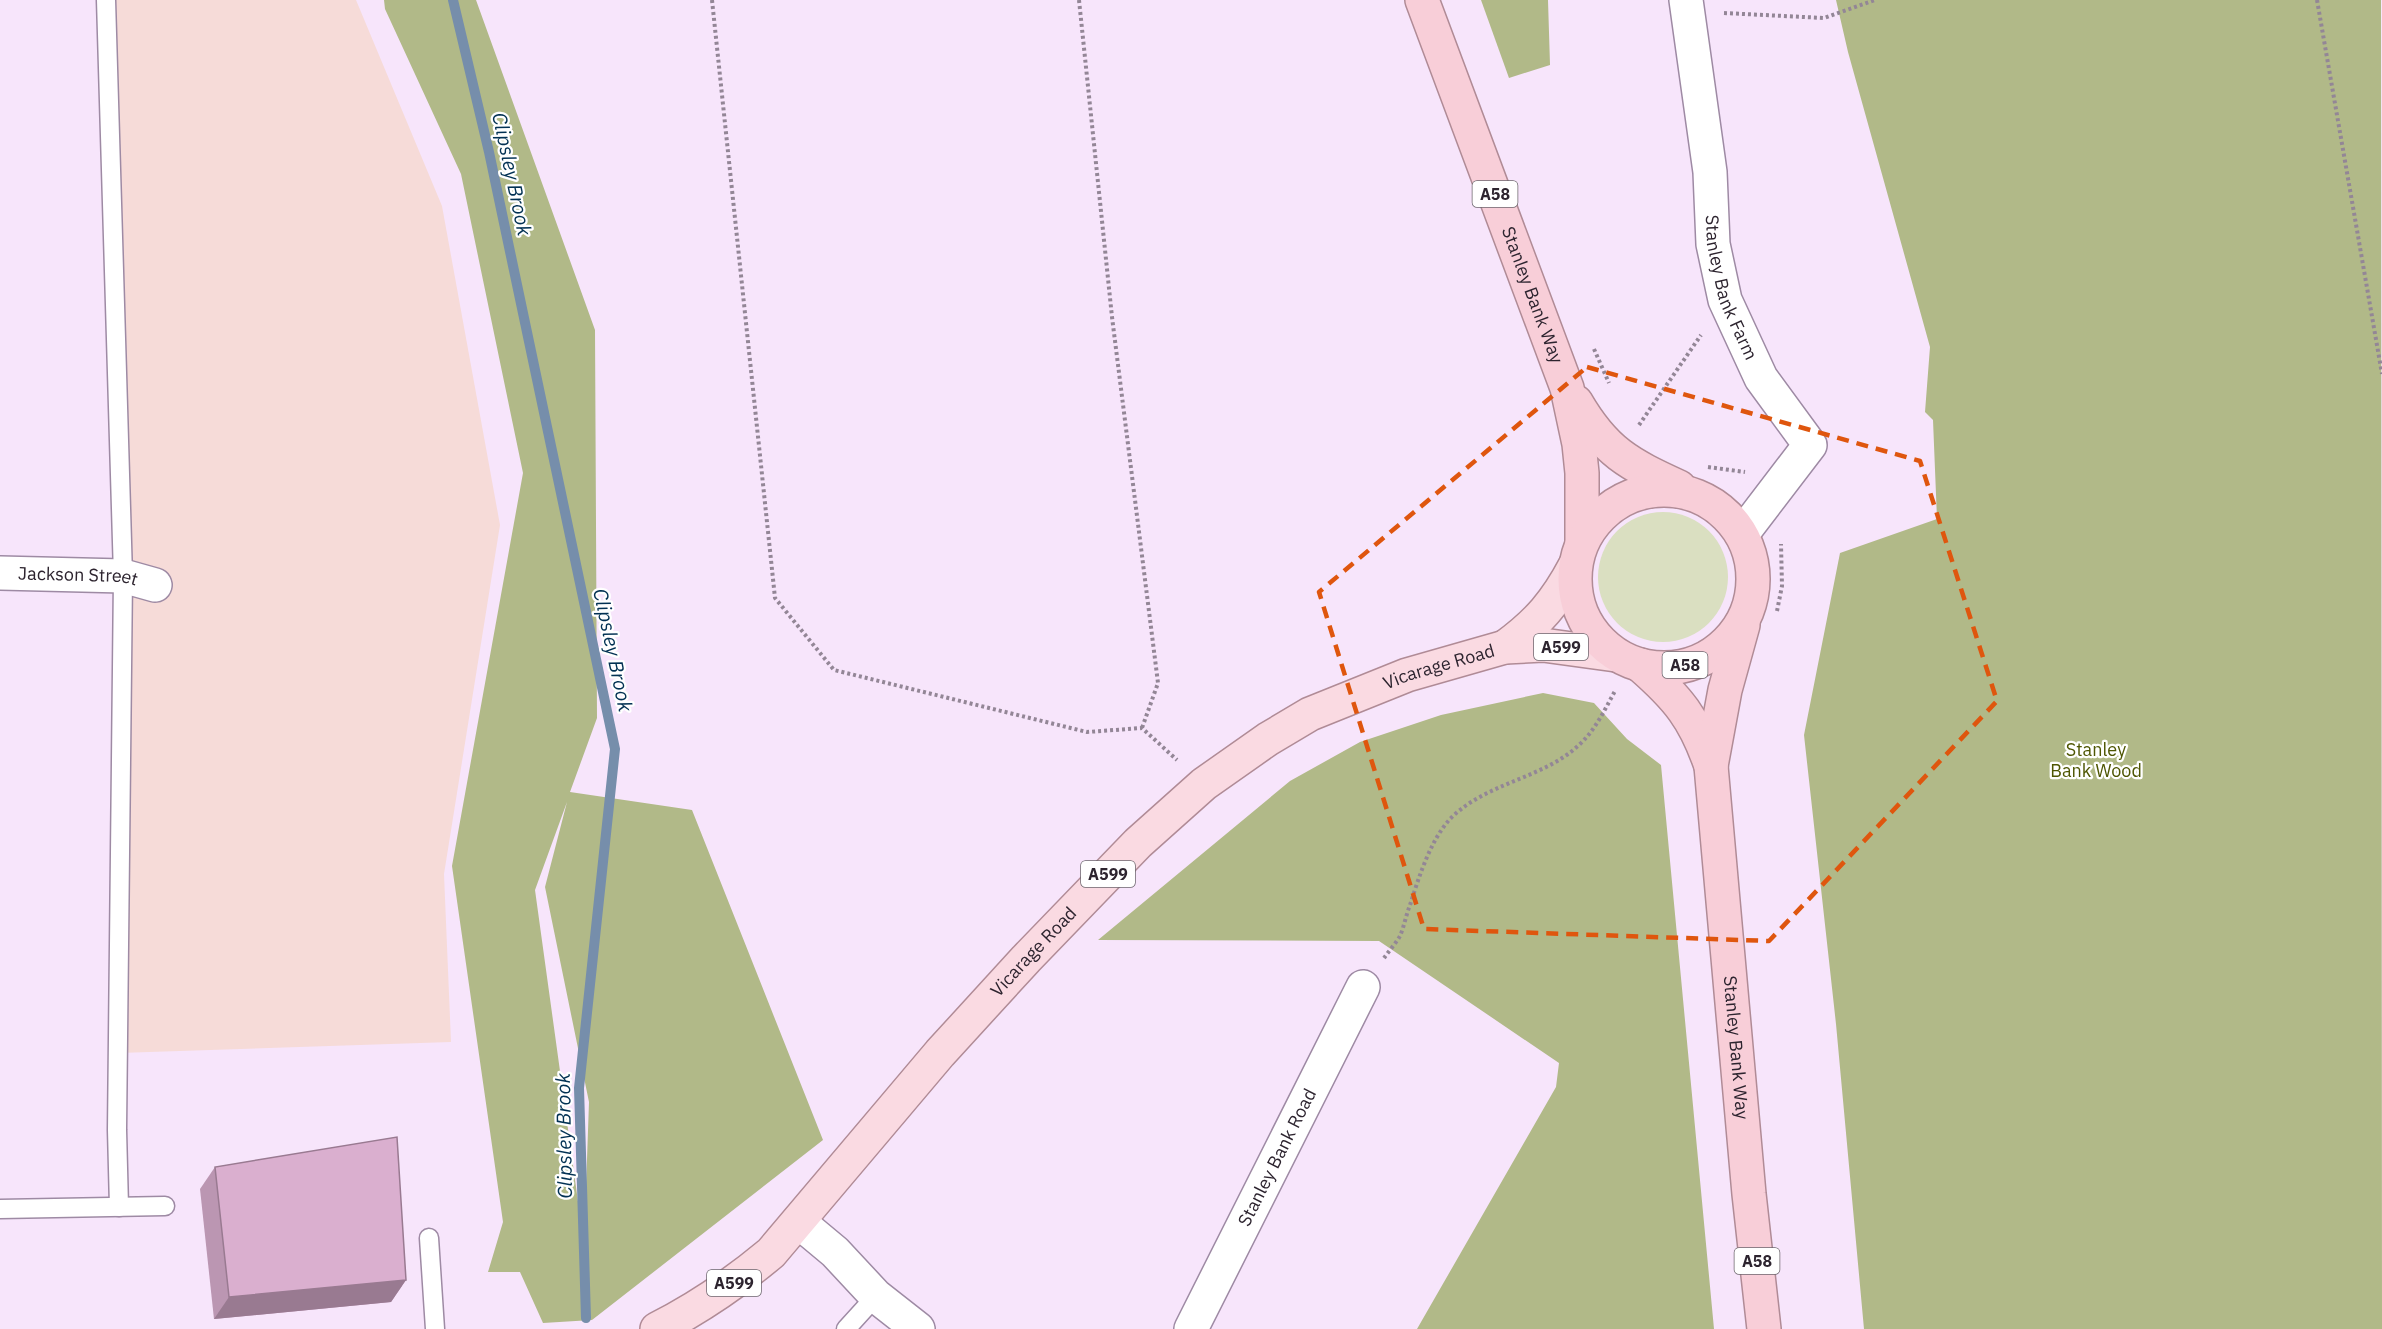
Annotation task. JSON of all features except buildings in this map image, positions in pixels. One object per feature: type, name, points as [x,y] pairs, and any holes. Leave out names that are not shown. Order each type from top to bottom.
[{"type":"highway","name":"Stanley Bank Way","points":[[1422,0],[1567,388],[1581,463],[1578,554]]},
{"type":"highway","name":"Stanley Bank Way","points":[[1567,388],[1590,426],[1614,452],[1635,466],[1700,496]]},
{"type":"highway","name":"A58","points":[[1672,489],[1700,496],[1724,512],[1742,534],[1751,559],[1753,586],[1761,615],[1714,653],[1690,665],[1665,669],[1624,669],[1596,639],[1583,617],[1575,593],[1578,554],[1596,519],[1616,503],[1643,491],[1672,489]]},
{"type":"highway","name":"Stanley Bank Way","points":[[1711,766],[1725,690],[1761,615]]},
{"type":"highway","name":"Stanley Bank Way","points":[[1624,669],[1664,686],[1683,707],[1703,743],[1711,766],[1749,1194],[1764,1329]]},
{"type":"main road","name":"Vicarage Road","points":[[1505,647],[1542,617],[1559,594],[1578,554]]},
{"type":"main road","name":"Vicarage Road","points":[[657,1329],[711,1299],[771,1253],[940,1053],[1026,959],[1138,843],[1204,784],[1268,740],[1310,714],[1407,675],[1505,647],[1544,645],[1624,669]]},
{"type":"street","name":"Stanley Bank Farm","points":[[1686,5],[1710,172],[1713,244],[1725,300],[1761,378],[1810,445],[1742,534]]},
{"type":"street","name":"Jackson Street","points":[[0,573],[123,576],[155,585]]},
{"type":"street","name":"Stanley Bank Road","points":[[1191,1329],[1363,987]]},
{"type":"street","points":[[799,1222],[835,1252],[876,1296],[918,1329]]},
{"type":"lane","points":[[106,0],[123,576],[117,1119],[120,1207]]},
{"type":"lane","points":[[0,1209],[165,1206]]},
{"type":"lane","points":[[429,1238],[435,1329]]},
{"type":"lane","points":[[846,1329],[876,1296]]},
{"type":"path","points":[[712,0],[775,598],[834,670],[1087,732],[1142,728],[1204,784]]},
{"type":"path","points":[[1079,0],[1112,317],[1158,683],[1142,728]]},
{"type":"path","points":[[1686,5],[1824,18],[1875,0]]},
{"type":"path","points":[[2317,0],[2382,374]]},
{"type":"path","points":[[1635,430],[1725,300]]},
{"type":"path","points":[[1593,347],[1612,390]]},
{"type":"path","points":[[1699,464],[1717,470],[1741,473],[1750,471]]},
{"type":"path","points":[[1761,615],[1782,586],[1782,540]]},
{"type":"path","points":[[1363,987],[1400,936],[1417,882],[1433,846],[1449,820],[1466,805],[1555,763],[1580,744],[1599,722],[1624,669]]},
{"type":"highlighted area","points":[[1587,367],[1920,461],[1997,701],[1769,941],[1424,929],[1319,592]]},
{"type":"shaded area","points":[[108,0],[356,0],[442,206],[500,525],[444,874],[451,1042],[119,1053]]},
{"type":"green space","points":[[384,0],[476,0],[595,330],[597,718],[570,792],[692,810],[823,1140],[592,1320],[543,1323],[520,1272],[488,1272],[503,1222],[452,866],[523,473],[461,174],[385,9]],"holes":[[[567,802],[545,887],[589,1102],[584,1245],[535,890]]]},
{"type":"green space","points":[[1481,0],[1548,0],[1550,65],[1509,78]]},
{"type":"green space","name":"Stanley Bank Wood","points":[[1836,0],[2381,0],[2382,1329],[1864,1329],[1836,1024],[1804,735],[1840,553],[1937,519],[1933,420],[1925,412],[1930,347],[1848,52]]},
{"type":"green space","points":[[1663,512],[1688,517],[1709,531],[1723,552],[1728,577],[1723,602],[1709,623],[1688,637],[1663,642],[1638,637],[1617,623],[1603,602],[1598,577],[1603,552],[1617,531],[1638,517]]},
{"type":"green space","points":[[1543,693],[1594,703],[1627,739],[1661,765],[1714,1329],[1417,1329],[1556,1087],[1559,1063],[1379,941],[1098,940],[1290,781],[1360,742],[1441,715]]},
{"type":"waterway","name":"Clipsley Brook","points":[[453,0],[489,152],[615,749],[579,1088],[586,1318]]}]
